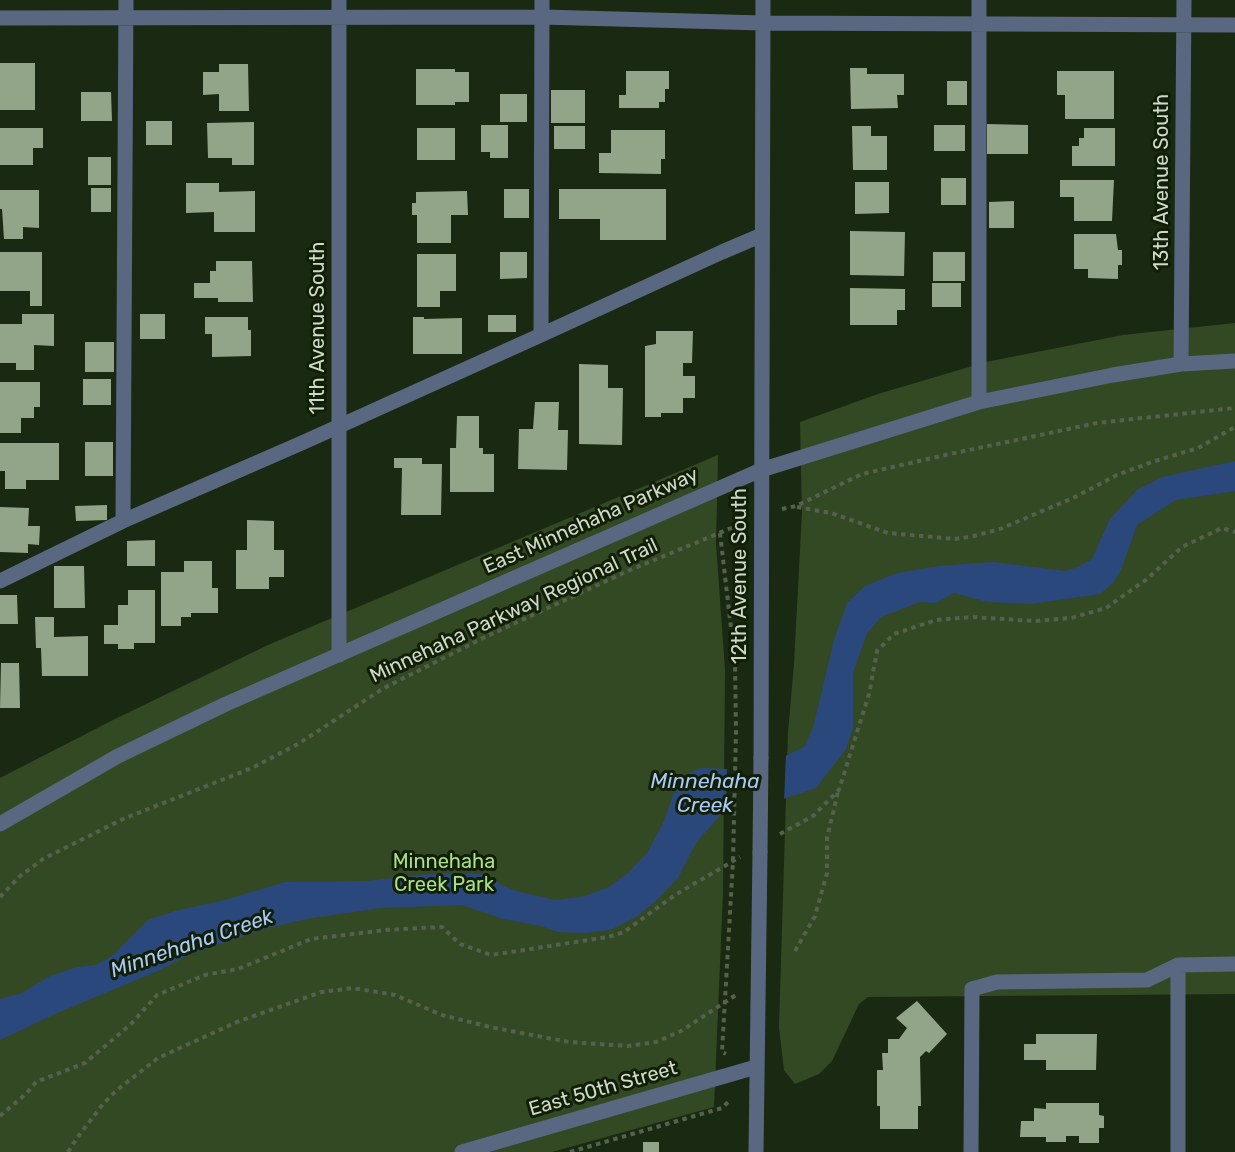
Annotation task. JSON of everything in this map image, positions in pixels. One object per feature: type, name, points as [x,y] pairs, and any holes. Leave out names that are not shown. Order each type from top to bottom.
[{"type":"street","points":[[123,521],[126,0]]},
{"type":"street","name":"11th Avenue South","points":[[339,0],[339,655]]},
{"type":"street","points":[[541,335],[542,0]]},
{"type":"street","name":"12th Avenue South","points":[[756,1152],[761,758],[763,0]]},
{"type":"street","points":[[979,0],[979,402]]},
{"type":"street","name":"13th Avenue South","points":[[1182,364],[1184,0]]},
{"type":"street","points":[[0,18],[542,17],[763,23],[1235,25]]},
{"type":"street","points":[[0,580],[123,521],[762,235]]},
{"type":"street","name":"East Minnehaha Parkway","points":[[0,824],[118,756],[226,704],[761,470],[979,402],[1113,375],[1182,364],[1235,361]]},
{"type":"street","points":[[971,1152],[972,989],[997,982],[1147,980],[1178,965],[1235,964]]},
{"type":"street","points":[[1178,965],[1178,1152]]},
{"type":"street","name":"East 50th Street","points":[[462,1152],[504,1146],[756,1068]]},
{"type":"path","points":[[796,507],[862,474],[1097,423],[1235,408]]},
{"type":"path","points":[[778,509],[796,507],[831,513],[888,533],[955,538],[974,536],[1000,529],[1073,498],[1118,475],[1198,448],[1235,427]]},
{"type":"path","name":"Minnehaha Parkway Regional Trail","points":[[0,897],[19,877],[43,859],[83,838],[123,819],[252,768],[298,744],[384,688],[483,638],[731,528]]},
{"type":"path","points":[[795,951],[814,916],[827,873],[827,838],[839,790],[869,694],[877,651],[894,634],[936,620],[972,617],[1035,621],[1071,618],[1106,608],[1147,579],[1182,547],[1222,528],[1235,532]]},
{"type":"path","points":[[720,533],[735,662],[733,861],[723,1052],[729,1055]]},
{"type":"path","points":[[772,838],[813,816],[839,790]]},
{"type":"path","points":[[0,1116],[27,1093],[36,1082],[85,1063],[131,1024],[157,996],[205,975],[238,969],[311,939],[386,930],[442,927],[460,944],[491,955],[608,936],[624,932],[675,895],[743,856]]},
{"type":"path","points":[[69,1152],[77,1138],[117,1090],[158,1058],[237,1022],[322,992],[353,988],[395,996],[442,1015],[490,1027],[569,1042],[628,1046],[657,1042],[673,1035],[758,979]]},
{"type":"path","points":[[570,1152],[723,1108],[731,1099]]},
{"type":"green space","points":[[1235,323],[1235,994],[868,997],[859,1004],[832,1061],[819,1074],[795,1084],[784,1070],[779,1027],[788,732],[802,512],[800,422],[878,394],[986,362],[1123,335]]},
{"type":"green space","name":"Minnehaha Creek Park","points":[[718,455],[716,544],[725,670],[723,892],[714,1107],[552,1152],[0,1152],[0,778],[268,645]]},
{"type":"water","name":"Minnehaha Creek","points":[[1235,461],[1235,491],[1176,500],[1137,525],[1121,570],[1113,583],[1100,594],[1031,604],[988,602],[954,593],[936,603],[920,602],[881,617],[867,633],[853,673],[853,728],[846,749],[816,788],[732,816],[721,814],[696,843],[678,878],[656,901],[636,917],[610,930],[585,933],[558,932],[541,926],[503,919],[462,905],[381,908],[306,919],[264,929],[188,955],[160,970],[0,1040],[0,999],[22,993],[50,976],[77,967],[96,965],[112,956],[148,920],[285,882],[367,881],[439,873],[485,874],[503,886],[555,900],[581,897],[607,888],[628,873],[647,853],[664,821],[673,795],[689,773],[701,768],[727,769],[783,757],[804,747],[813,728],[834,640],[847,603],[865,586],[897,573],[939,566],[993,562],[1065,571],[1078,567],[1092,559],[1110,519],[1137,490],[1162,477]]},
{"type":"pier","points":[[786,753],[784,801],[733,819],[726,818],[727,766]]},
{"type":"building","points":[[0,63],[35,63],[35,110],[0,110]]},
{"type":"building","points":[[219,64],[248,64],[249,111],[219,111],[219,94],[203,95],[203,72],[219,72]]},
{"type":"building","points":[[850,68],[867,68],[867,74],[904,74],[904,95],[897,95],[898,108],[851,109]]},
{"type":"building","points":[[416,69],[455,69],[455,72],[469,72],[469,102],[455,102],[455,105],[416,105]]},
{"type":"building","points":[[626,71],[669,71],[669,89],[665,89],[665,102],[659,102],[659,108],[619,108],[619,95],[626,95]]},
{"type":"building","points":[[1057,71],[1114,71],[1114,119],[1065,119],[1065,95],[1057,95]]},
{"type":"building","points":[[947,81],[967,81],[967,105],[947,105]]},
{"type":"building","points":[[551,90],[585,90],[585,123],[551,123]]},
{"type":"building","points":[[81,92],[111,92],[112,121],[81,121]]},
{"type":"building","points":[[500,94],[527,94],[527,122],[500,122]]},
{"type":"building","points":[[146,121],[172,121],[172,145],[146,145]]},
{"type":"building","points":[[254,122],[254,165],[232,165],[232,158],[208,158],[207,123]]},
{"type":"building","points":[[987,124],[1028,125],[1028,154],[987,154]]},
{"type":"building","points":[[481,125],[508,125],[508,158],[490,158],[490,152],[481,152]]},
{"type":"building","points":[[934,125],[965,125],[965,151],[934,151]]},
{"type":"building","points":[[554,126],[585,126],[585,149],[554,149]]},
{"type":"building","points":[[852,126],[871,126],[871,136],[887,136],[887,170],[853,170]]},
{"type":"building","points":[[0,128],[43,128],[43,148],[33,148],[33,165],[0,165]]},
{"type":"building","points":[[417,128],[455,128],[455,160],[417,160]]},
{"type":"building","points":[[1084,128],[1115,128],[1115,166],[1072,166],[1072,146],[1079,146],[1079,138],[1084,138]]},
{"type":"building","points":[[611,130],[665,130],[665,159],[661,159],[661,174],[599,173],[599,153],[611,153]]},
{"type":"building","points":[[88,157],[111,157],[111,185],[88,185]]},
{"type":"building","points":[[941,178],[966,178],[966,205],[941,205]]},
{"type":"building","points":[[1060,180],[1114,180],[1112,221],[1074,221],[1074,197],[1060,197]]},
{"type":"building","points":[[855,182],[889,182],[889,213],[855,214]]},
{"type":"building","points":[[186,183],[219,183],[219,192],[255,191],[255,232],[214,232],[214,212],[186,213]]},
{"type":"building","points":[[91,188],[111,188],[111,212],[91,212]]},
{"type":"building","points":[[504,189],[529,189],[529,218],[504,218]]},
{"type":"building","points":[[559,189],[666,189],[666,240],[600,240],[600,219],[559,219]]},
{"type":"building","points":[[0,190],[39,190],[39,228],[23,227],[23,239],[4,239]]},
{"type":"building","points":[[467,191],[468,215],[451,215],[451,243],[417,243],[417,215],[412,215],[412,203],[416,203],[416,192]]},
{"type":"building","points":[[1014,201],[1014,228],[989,228],[989,202]]},
{"type":"building","points":[[850,231],[905,232],[904,276],[850,275]]},
{"type":"building","points":[[1074,234],[1116,234],[1118,250],[1122,250],[1122,265],[1118,265],[1118,279],[1088,278],[1088,269],[1074,269]]},
{"type":"building","points":[[0,252],[42,252],[42,306],[30,306],[30,291],[0,291]]},
{"type":"building","points":[[500,252],[527,252],[527,278],[500,279]]},
{"type":"building","points":[[933,252],[965,252],[965,281],[933,281]]},
{"type":"building","points":[[417,254],[456,254],[456,291],[440,291],[440,307],[417,307]]},
{"type":"building","points":[[216,261],[252,261],[253,302],[218,302],[218,298],[194,298],[194,283],[210,283],[210,271],[216,271]]},
{"type":"building","points":[[932,283],[961,283],[961,307],[932,307]]},
{"type":"building","points":[[850,288],[905,289],[905,310],[897,310],[897,325],[850,325]]},
{"type":"building","points":[[22,314],[54,314],[54,346],[34,345],[34,370],[16,370],[16,363],[0,363],[0,324],[22,324]]},
{"type":"building","points":[[140,314],[165,314],[165,339],[140,339]]},
{"type":"building","points":[[488,315],[516,315],[516,332],[488,332]]},
{"type":"building","points":[[205,317],[248,317],[248,330],[251,330],[251,356],[212,357],[212,334],[205,334]]},
{"type":"building","points":[[413,317],[462,318],[462,354],[413,354]]},
{"type":"building","points":[[656,331],[693,331],[692,363],[683,363],[683,376],[695,376],[695,398],[683,398],[683,413],[661,413],[661,417],[645,417],[645,346],[656,344]]},
{"type":"building","points":[[85,342],[114,342],[114,372],[85,372]]},
{"type":"building","points":[[579,364],[608,365],[608,388],[623,388],[622,445],[579,444]]},
{"type":"building","points":[[83,379],[111,379],[111,405],[83,405]]},
{"type":"building","points":[[0,382],[40,382],[40,407],[34,407],[34,418],[21,418],[21,433],[0,433]]},
{"type":"building","points":[[535,402],[559,402],[558,430],[568,430],[567,470],[518,469],[519,429],[533,429]]},
{"type":"building","points":[[457,416],[479,416],[479,448],[483,448],[483,454],[494,454],[494,492],[450,492],[450,448],[456,448]]},
{"type":"building","points":[[85,442],[113,442],[113,476],[85,476]]},
{"type":"building","points":[[0,443],[59,443],[59,480],[26,480],[26,489],[5,489],[5,471],[0,471]]},
{"type":"building","points":[[394,458],[422,458],[422,464],[442,464],[441,515],[401,515],[402,468],[394,468]]},
{"type":"building","points":[[107,505],[107,520],[76,521],[75,506]]},
{"type":"building","points":[[0,507],[29,508],[28,526],[40,526],[39,545],[28,544],[28,553],[0,552]]},
{"type":"building","points":[[247,520],[274,521],[274,550],[284,550],[284,577],[269,577],[269,589],[236,589],[236,550],[247,550]]},
{"type":"building","points":[[155,540],[155,566],[127,566],[127,541]]},
{"type":"building","points":[[184,561],[212,561],[212,588],[218,588],[218,613],[191,613],[191,617],[181,617],[181,626],[161,626],[161,572],[184,572]]},
{"type":"building","points":[[54,566],[84,566],[85,608],[54,608]]},
{"type":"building","points":[[128,590],[155,590],[155,643],[134,643],[134,649],[118,649],[118,644],[104,644],[104,625],[118,625],[118,605],[128,605]]},
{"type":"building","points":[[0,595],[17,595],[18,624],[0,624]]},
{"type":"building","points":[[35,617],[54,617],[54,637],[88,636],[88,676],[42,676],[41,648],[36,648]]},
{"type":"building","points":[[1,663],[19,663],[20,708],[0,708]]},
{"type":"building","points":[[917,1001],[947,1034],[929,1053],[926,1051],[920,1057],[921,1106],[918,1106],[918,1129],[880,1129],[880,1106],[877,1106],[877,1070],[883,1070],[882,1053],[888,1053],[888,1039],[899,1039],[907,1028],[896,1018]]},
{"type":"building","points":[[1036,1034],[1097,1034],[1096,1070],[1046,1070],[1046,1060],[1024,1060],[1024,1044],[1036,1044]]},
{"type":"building","points":[[1046,1103],[1099,1103],[1099,1115],[1104,1116],[1104,1128],[1099,1128],[1099,1143],[1079,1143],[1079,1136],[1066,1136],[1066,1142],[1046,1142],[1046,1137],[1020,1137],[1021,1121],[1034,1121],[1034,1108],[1046,1109]]},
{"type":"building","points":[[643,1142],[659,1142],[659,1152],[643,1152]]}]
